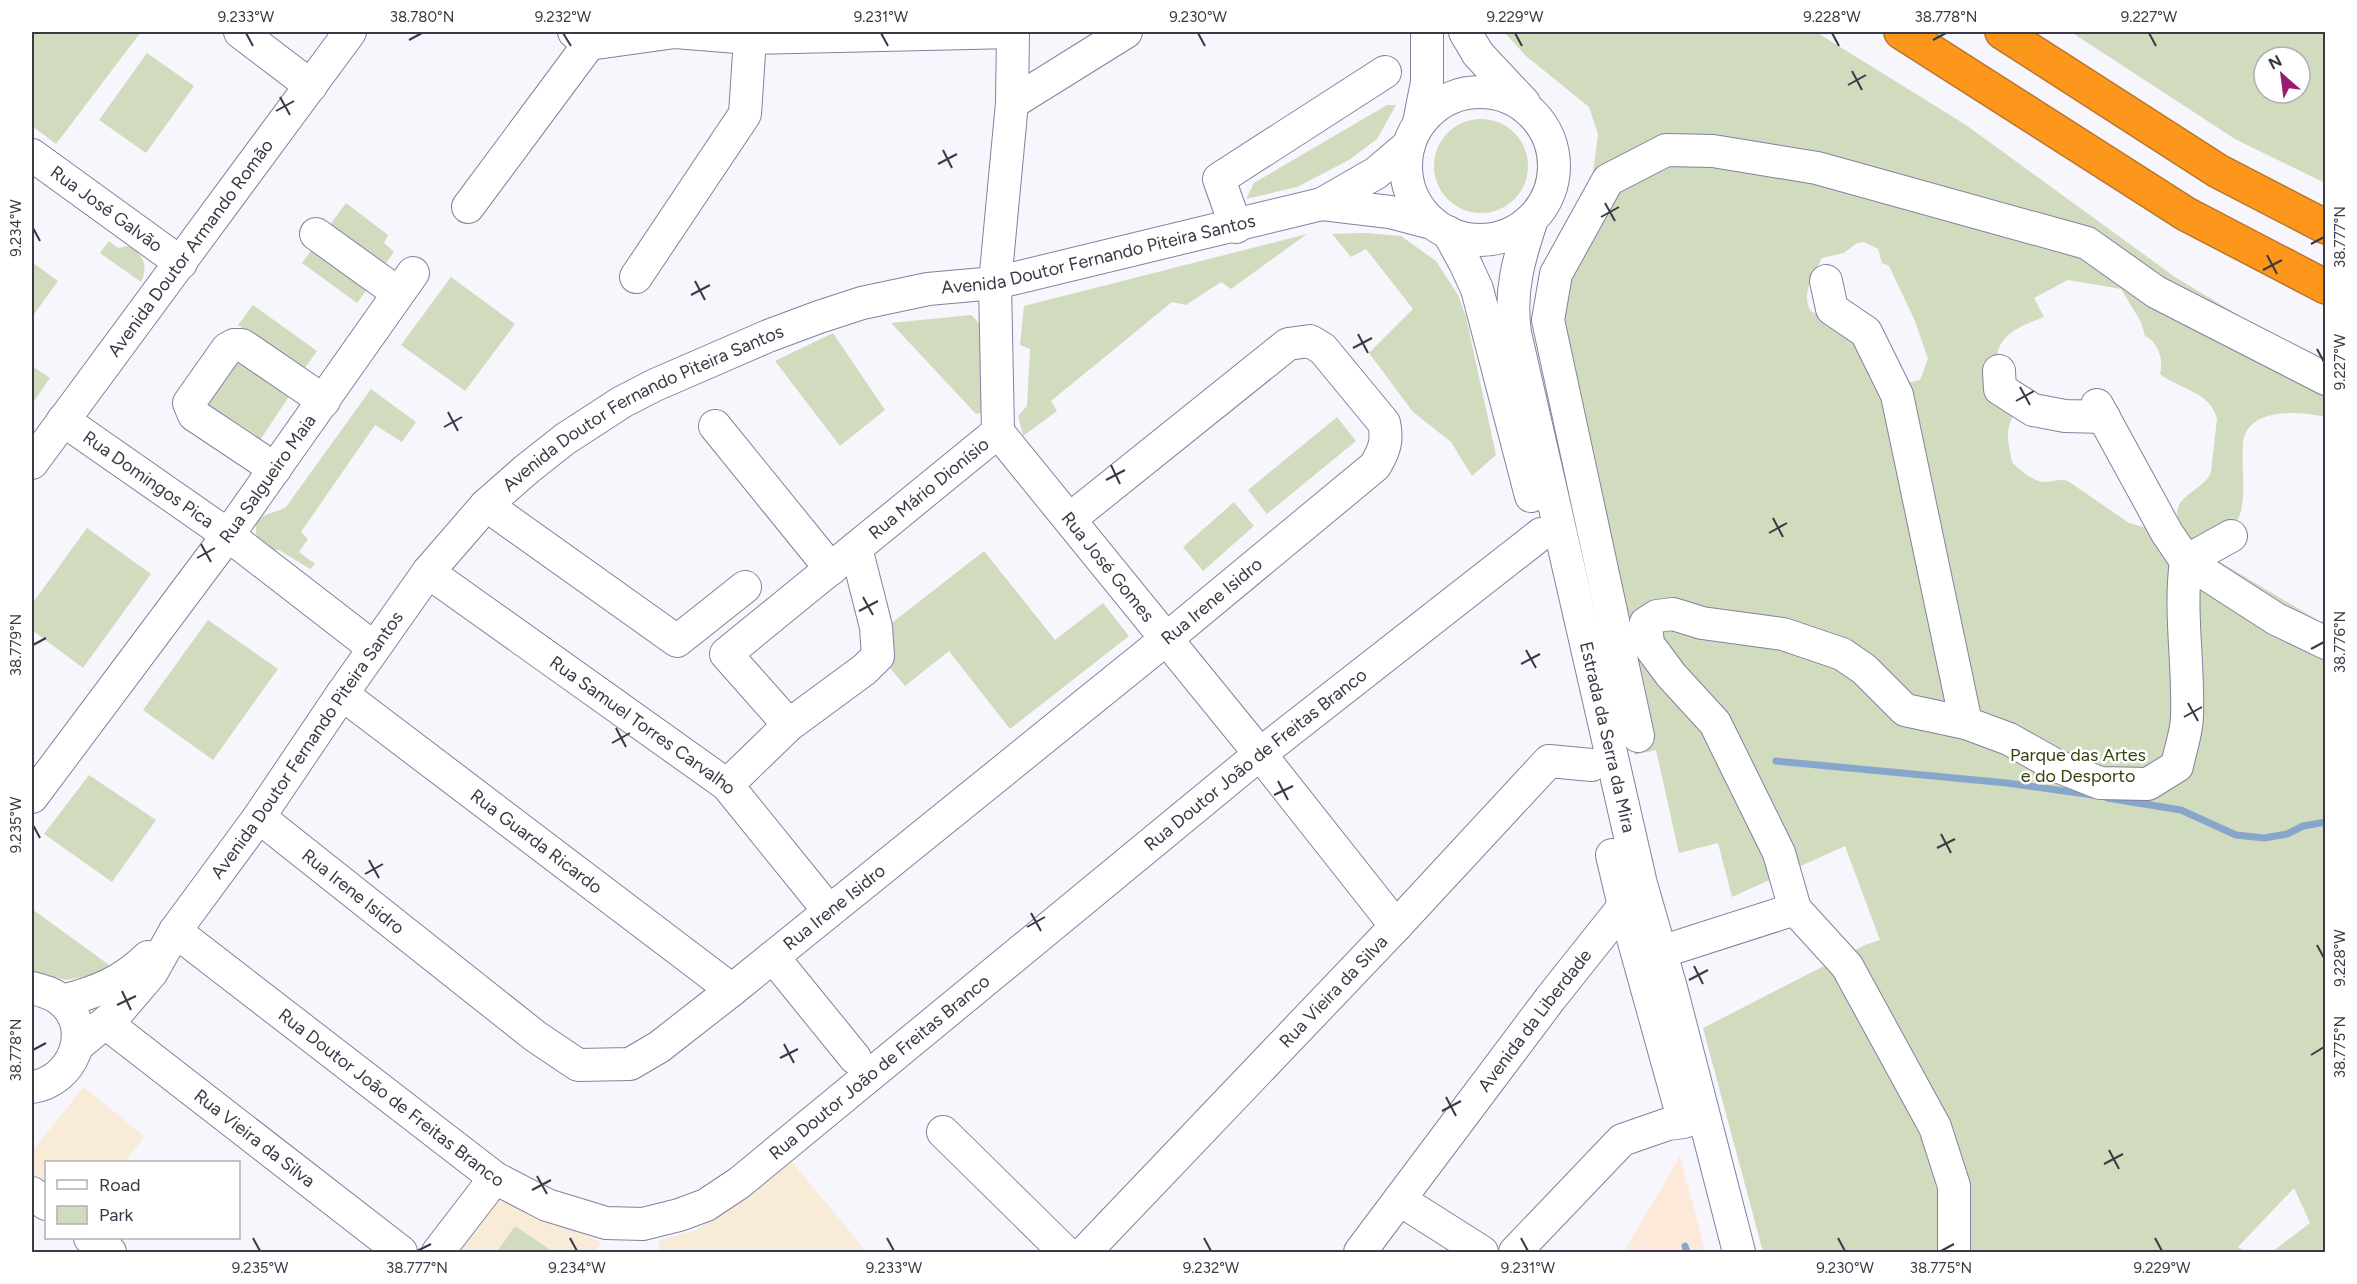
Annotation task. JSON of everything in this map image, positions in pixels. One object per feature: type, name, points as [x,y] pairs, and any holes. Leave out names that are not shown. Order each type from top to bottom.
[{"type":"highway","points":[[1900,32],[2186,214],[2325,287]]},
{"type":"highway","points":[[2002,32],[2218,171],[2325,227]]},
{"type":"street","points":[[240,32],[311,86]]},
{"type":"street","name":"Avenida Doutor Armando Romão","points":[[32,463],[350,32]]},
{"type":"street","points":[[468,207],[581,38],[675,32],[750,38],[858,33],[1013,32]]},
{"type":"street","name":"Rua Mário Dionísio","points":[[789,726],[726,654],[998,432],[995,284],[1012,103],[1013,32]]},
{"type":"street","points":[[1012,103],[1126,32]]},
{"type":"street","points":[[1428,32],[1426,82],[1406,166],[1409,188],[1418,207],[1440,227]]},
{"type":"street","points":[[1322,204],[1390,212],[1440,227],[1471,240],[1493,239],[1514,232],[1532,219],[1546,200],[1554,178],[1554,154],[1546,132],[1532,113],[1478,54],[1465,32]]},
{"type":"street","points":[[636,277],[745,114],[750,38]]},
{"type":"street","points":[[1236,227],[1219,179],[1385,72]]},
{"type":"street","points":[[1322,204],[1376,173],[1414,134],[1437,105],[1461,94],[1486,92],[1511,98],[1532,113]]},
{"type":"street","points":[[1638,736],[1548,320],[1556,274],[1608,180],[1666,150],[1713,151],[1817,168],[2087,243],[2156,291],[2325,379]]},
{"type":"street","name":"Rua José Galvão","points":[[32,155],[181,263]]},
{"type":"street","name":"Avenida Doutor Fernando Piteira Santos","points":[[77,1046],[106,1023],[152,972],[175,932],[259,817],[428,572],[486,505],[526,469],[565,439],[622,402],[686,370],[768,336],[862,303],[928,289],[995,284],[1236,227],[1322,204]]},
{"type":"street","name":"Estrada da Serra da Mira","points":[[1532,219],[1520,256],[1511,309],[1515,333],[1641,884],[1661,952],[1739,1252]]},
{"type":"street","name":"Estrada da Serra da Mira","points":[[1440,227],[1465,263],[1477,290],[1541,534],[1624,906],[1718,1252]]},
{"type":"street","name":"Rua Salgueiro Maia","points":[[32,797],[228,535],[406,283],[316,234]]},
{"type":"street","points":[[1826,281],[1832,309],[1866,332],[1897,395],[1966,723]]},
{"type":"street","name":"Rua Irene Isidro","points":[[259,817],[535,1036],[578,1065],[630,1064],[660,1047],[732,990],[1165,640],[1375,466],[1383,452],[1387,437],[1384,423],[1323,349],[1310,342],[1288,344],[1070,519]]},
{"type":"street","points":[[275,469],[194,414],[190,408],[189,403],[227,349],[234,345],[242,345],[324,401]]},
{"type":"street","points":[[1999,371],[2000,389],[2033,410],[2066,416],[2100,411],[2167,533],[2186,561],[2276,619],[2325,643]]},
{"type":"street","name":"Rua Domingos Pica","points":[[63,420],[228,535],[374,648]]},
{"type":"street","points":[[715,426],[831,568]]},
{"type":"street","name":"Rua José Gomes","points":[[998,432],[1260,754],[1396,926]]},
{"type":"street","points":[[486,505],[677,641],[745,587]]},
{"type":"street","name":"Rua Doutor João de Freitas Branco","points":[[175,932],[495,1178],[548,1205],[606,1223],[643,1224],[680,1215],[706,1205],[739,1183],[1260,754],[1541,534]]},
{"type":"street","points":[[2186,561],[2231,536]]},
{"type":"street","points":[[727,785],[789,726],[865,669],[878,656],[876,627],[856,548]]},
{"type":"street","points":[[1954,1252],[1954,1186],[1935,1127],[1847,966],[1795,909],[1779,853],[1716,723],[1671,675],[1648,644],[1646,623],[1658,616],[1673,614],[1702,623],[1783,634],[1842,654],[1864,669],[1905,710],[1966,723],[2009,739],[2057,766],[2100,783],[2148,784],[2177,766],[2187,719],[2183,584],[2186,561]]},
{"type":"street","name":"Rua Samuel Torres Carvalho","points":[[428,572],[727,785],[830,911]]},
{"type":"street","name":"Rua Guarda Ricardo","points":[[342,694],[732,990]]},
{"type":"street","name":"Rua Vieira da Silva","points":[[1086,1252],[1550,761],[1592,765]]},
{"type":"street","name":"Avenida da Liberdade","points":[[1360,1252],[1550,999],[1624,906]]},
{"type":"street","points":[[1661,952],[1795,909]]},
{"type":"street","name":"Avenida Doutor Fernando Piteira Santos","points":[[62,1001],[92,994],[130,974],[175,932]]},
{"type":"street","points":[[773,957],[855,1058]]},
{"type":"street","points":[[32,988],[48,992],[62,1001],[75,1022],[78,1034],[72,1060],[63,1073],[41,1084],[32,1106]]},
{"type":"street","name":"Rua Vieira da Silva","points":[[106,1023],[401,1252]]},
{"type":"street","points":[[1515,1252],[1622,1140],[1668,1124],[1684,1122]]},
{"type":"street","points":[[943,1132],[1065,1252]]},
{"type":"street","points":[[438,1252],[495,1178]]},
{"type":"street","points":[[32,1193],[45,1203]]},
{"type":"street","points":[[1400,1200],[1482,1252]]},
{"type":"street","points":[[91,1239],[110,1252]]},
{"type":"shaded area","points":[[84,1087],[145,1137],[125,1161],[45,1161],[45,1183],[32,1173],[32,1151]]},
{"type":"shaded area","points":[[1680,1156],[1705,1252],[1624,1252]]},
{"type":"shaded area","points":[[788,1157],[867,1252],[658,1252],[660,1240],[697,1230]]},
{"type":"shaded area","points":[[501,1193],[600,1242],[596,1252],[448,1252]]},
{"type":"green space","points":[[32,32],[141,32],[56,144],[32,126]]},
{"type":"green space","name":"Parque das Artes e do Desporto","points":[[1504,32],[1816,32],[1966,125],[2175,277],[2312,359],[2325,364],[2325,417],[2303,413],[2277,414],[2255,422],[2247,431],[2243,442],[2241,511],[2232,529],[2210,556],[2321,622],[2325,619],[2325,1252],[2272,1252],[2310,1223],[2294,1188],[2238,1247],[2246,1252],[1763,1252],[1703,1028],[1865,945],[1880,940],[1845,846],[1732,897],[1718,843],[1679,853],[1656,750],[1635,755],[1537,322],[1592,180],[1598,134],[1589,107],[1526,56]],"holes":[[[1864,242],[1878,249],[1882,263],[1889,266],[1915,321],[1928,359],[1920,380],[1888,388],[1852,332],[1811,311],[1808,305],[1809,284],[1822,258],[1844,253],[1857,243]],[[2068,280],[2121,289],[2141,322],[2145,336],[2157,347],[2161,363],[2160,374],[2201,397],[2214,410],[2217,419],[2211,472],[2207,479],[2179,505],[2178,519],[2151,529],[2129,523],[2068,481],[2036,480],[2012,462],[2008,432],[2011,420],[2020,406],[1997,360],[1998,351],[2006,337],[2028,323],[2044,317],[2034,298]]]},
{"type":"green space","points":[[2071,32],[2325,32],[2325,183],[2235,139]]},
{"type":"green space","points":[[147,53],[194,86],[146,153],[99,120]]},
{"type":"green space","points":[[1387,105],[1396,105],[1377,139],[1349,160],[1297,187],[1246,199],[1254,183]]},
{"type":"green space","points":[[1481,119],[1499,122],[1514,133],[1525,148],[1528,166],[1525,184],[1514,199],[1499,210],[1481,213],[1463,210],[1448,199],[1437,184],[1434,166],[1437,148],[1448,133],[1463,122]]},
{"type":"green space","points":[[346,203],[388,235],[384,243],[394,252],[357,303],[302,263]]},
{"type":"green space","points":[[1365,233],[1401,236],[1436,261],[1458,295],[1466,317],[1496,455],[1472,476],[1451,442],[1413,412],[1369,353],[1413,309],[1366,249],[1351,257],[1332,234]]},
{"type":"green space","points":[[1307,234],[1231,289],[1221,282],[1186,305],[1172,302],[1051,401],[1057,411],[1023,436],[1018,416],[1027,406],[1030,349],[1020,345],[1024,306]]},
{"type":"green space","points":[[109,241],[118,248],[128,246],[141,256],[144,271],[141,282],[100,253]]},
{"type":"green space","points":[[32,262],[58,281],[32,317]]},
{"type":"green space","points":[[451,277],[515,324],[465,391],[401,345]]},
{"type":"green space","points":[[253,305],[317,351],[302,372],[238,325]]},
{"type":"green space","points":[[971,315],[983,334],[986,360],[984,412],[976,414],[891,323]]},
{"type":"green space","points":[[833,333],[885,410],[840,446],[775,361]]},
{"type":"green space","points":[[237,351],[294,389],[256,446],[199,407]]},
{"type":"green space","points":[[32,366],[50,378],[32,404]]},
{"type":"green space","points":[[371,389],[416,422],[402,442],[375,425],[301,532],[308,539],[299,552],[315,564],[310,569],[279,550],[270,551],[256,537],[256,521],[286,507]]},
{"type":"green space","points":[[1337,417],[1356,441],[1267,514],[1248,490]]},
{"type":"green space","points":[[1234,502],[1254,526],[1203,571],[1183,547]]},
{"type":"green space","points":[[87,528],[151,574],[83,668],[32,630],[32,604]]},
{"type":"green space","points":[[984,551],[1055,640],[1103,603],[1129,636],[1010,729],[949,651],[905,686],[886,663],[888,626]]},
{"type":"green space","points":[[208,620],[278,669],[213,760],[143,710]]},
{"type":"green space","points":[[89,775],[156,820],[112,882],[44,834]]},
{"type":"green space","points":[[32,909],[116,970],[66,980],[32,972]]},
{"type":"green space","points":[[515,1226],[549,1249],[547,1252],[497,1252]]},
{"type":"waterway","points":[[1776,761],[2007,783],[2093,795]]},
{"type":"waterway","points":[[2107,798],[2181,810],[2236,835],[2264,838],[2287,834],[2303,826],[2326,822]]},
{"type":"waterway","points":[[1685,1246],[1687,1252]]}]
